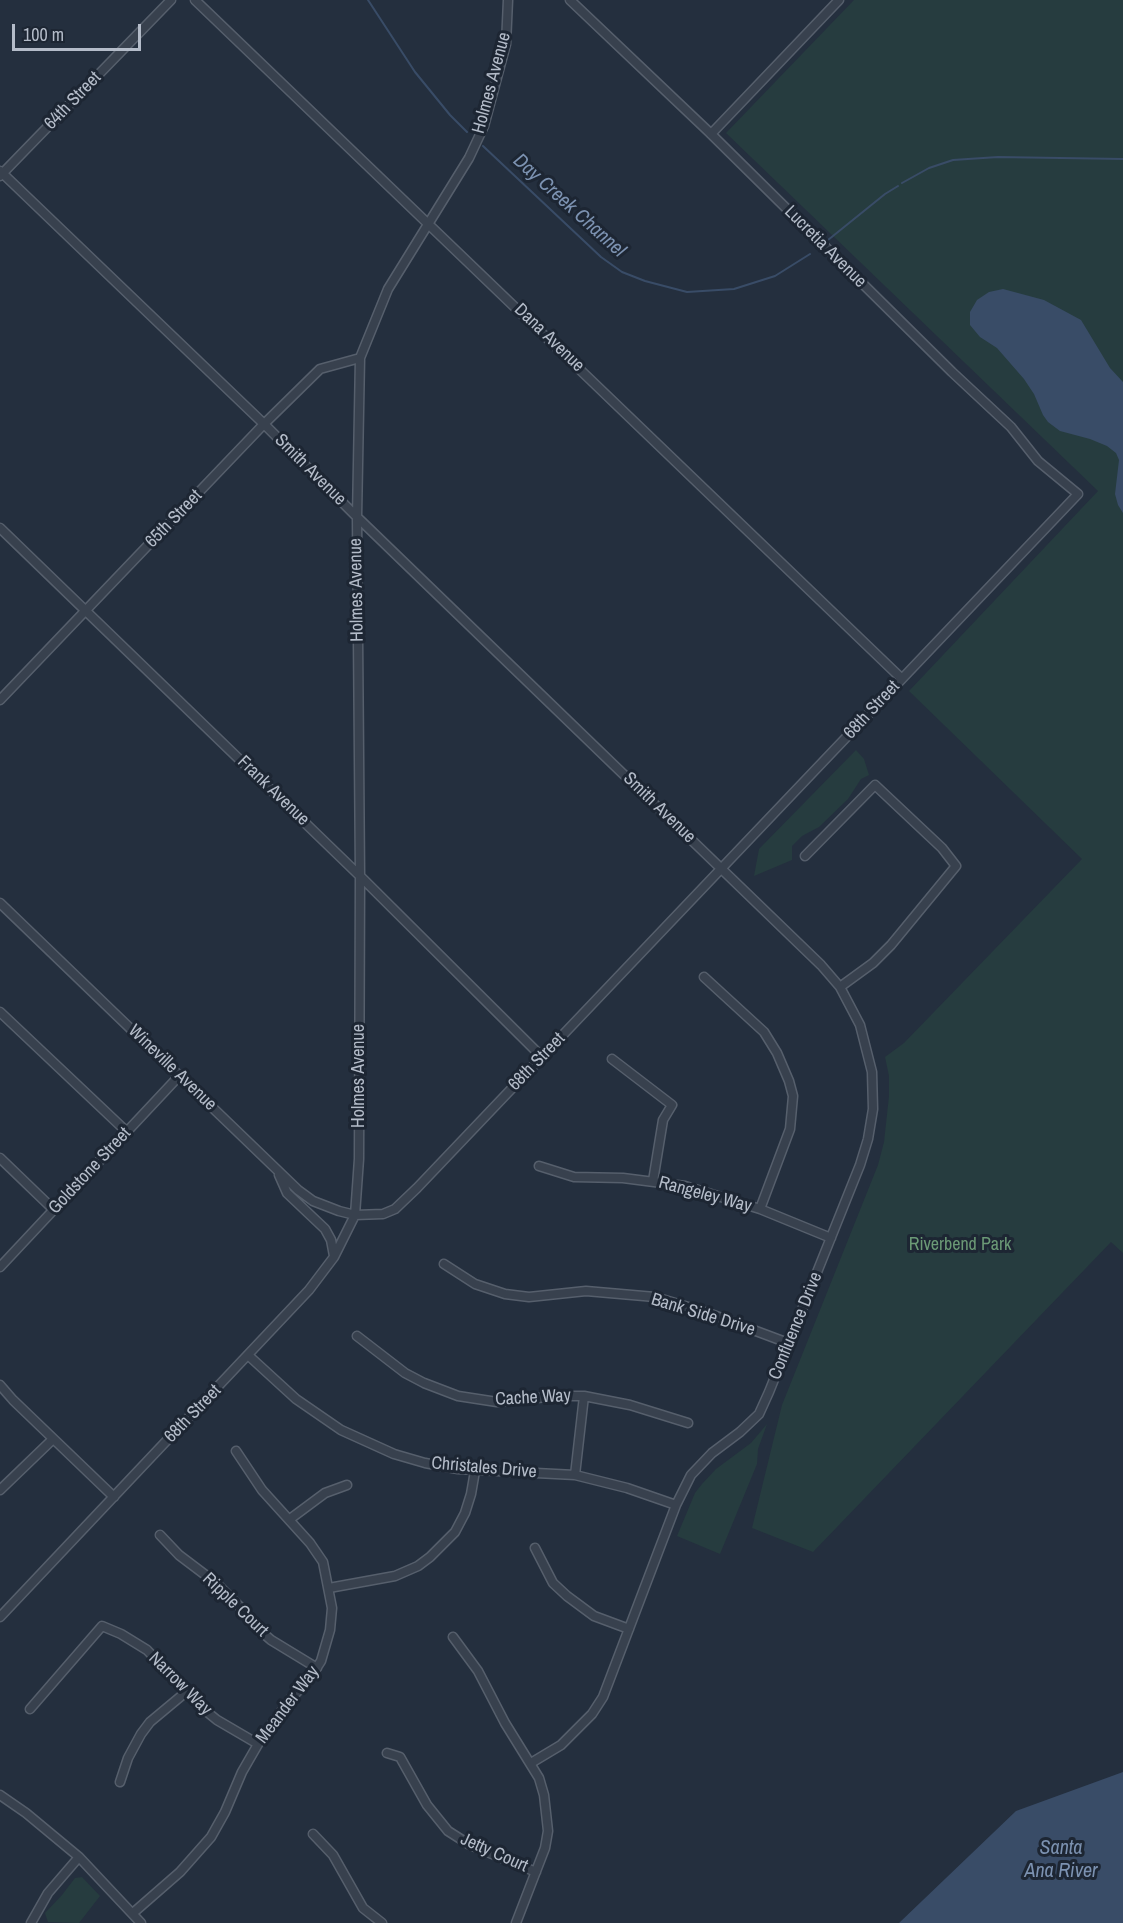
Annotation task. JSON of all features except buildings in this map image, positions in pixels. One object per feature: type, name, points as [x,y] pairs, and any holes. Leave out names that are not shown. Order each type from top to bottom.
[{"type":"street","name":"64th Street","points":[[1,174],[171,0]]},
{"type":"street","name":"Dana Avenue","points":[[195,0],[901,678]]},
{"type":"street","name":"Holmes Avenue","points":[[355,1215],[358,1160],[360,876],[357,517],[360,358],[388,289],[469,158],[484,126],[506,44],[508,0]]},
{"type":"street","name":"Lucretia Avenue","points":[[570,0],[711,134],[952,372],[1011,427],[1038,461],[1078,494]]},
{"type":"street","points":[[711,134],[839,0]]},
{"type":"street","name":"Smith Avenue","points":[[1,174],[264,424],[357,517],[722,869]]},
{"type":"street","name":"65th Street","points":[[0,700],[264,424],[320,369],[360,358]]},
{"type":"street","name":"68th Street","points":[[0,1617],[309,1290],[334,1257],[355,1215],[383,1214],[403,1203],[1078,494]]},
{"type":"street","name":"Frank Avenue","points":[[0,528],[360,876],[542,1057]]},
{"type":"street","points":[[805,856],[875,785],[942,848],[956,866],[891,945],[873,963],[840,987]]},
{"type":"street","name":"Confluence Drive","points":[[531,1763],[561,1744],[592,1714],[603,1697],[676,1505],[691,1475],[712,1453],[759,1414],[866,1147],[873,1109],[872,1072],[860,1025],[840,987],[821,965],[722,869]]},
{"type":"street","name":"Wineville Avenue","points":[[0,903],[278,1172],[313,1201],[325,1207],[355,1215]]},
{"type":"street","points":[[704,977],[764,1032],[777,1053],[793,1096],[790,1129],[760,1209]]},
{"type":"street","points":[[0,1012],[127,1132]]},
{"type":"street","points":[[612,1059],[672,1105],[663,1120],[653,1181]]},
{"type":"street","name":"Goldstone Street","points":[[0,1267],[180,1075]]},
{"type":"street","points":[[0,1158],[54,1210]]},
{"type":"street","name":"Rangeley Way","points":[[539,1166],[574,1177],[653,1181],[695,1188],[760,1209],[831,1238]]},
{"type":"street","points":[[278,1172],[287,1193],[325,1228],[331,1240],[334,1257]]},
{"type":"street","name":"Bank Side Drive","points":[[444,1264],[475,1284],[505,1293],[529,1298],[586,1291],[655,1298],[708,1313],[788,1343]]},
{"type":"street","name":"Cache Way","points":[[357,1336],[405,1373],[423,1383],[458,1396],[497,1402],[557,1396],[584,1396],[630,1405],[688,1423]]},
{"type":"street","name":"Christales Drive","points":[[249,1356],[296,1400],[341,1430],[405,1457],[424,1463],[475,1471],[575,1475],[627,1488],[676,1505]]},
{"type":"street","points":[[0,1385],[114,1497]]},
{"type":"street","points":[[575,1475],[584,1396]]},
{"type":"street","points":[[0,1490],[53,1439]]},
{"type":"street","name":"Meander Way","points":[[133,1913],[180,1872],[211,1837],[258,1744],[321,1661],[330,1630],[332,1608],[323,1562],[290,1519],[262,1490],[236,1451]]},
{"type":"street","points":[[329,1588],[395,1576],[418,1566],[430,1557],[455,1532],[465,1513],[475,1471]]},
{"type":"street","points":[[290,1519],[325,1493],[347,1485]]},
{"type":"street","name":"Ripple Court","points":[[160,1535],[179,1555],[216,1583],[271,1640],[316,1668]]},
{"type":"street","points":[[535,1548],[553,1583],[567,1596],[594,1616],[629,1629]]},
{"type":"street","name":"Narrow Way","points":[[30,1709],[102,1626],[122,1634],[147,1650],[172,1674],[186,1692],[217,1720],[258,1744]]},
{"type":"street","points":[[453,1637],[478,1671],[505,1723],[531,1763],[544,1795],[548,1831],[545,1848],[516,1923]]},
{"type":"street","points":[[120,1782],[128,1758],[141,1734],[150,1722],[186,1692]]},
{"type":"street","name":"Jetty Court","points":[[387,1753],[400,1757],[427,1806],[448,1831],[470,1845],[536,1872]]},
{"type":"street","points":[[0,1795],[26,1813],[79,1857],[141,1923]]},
{"type":"street","points":[[314,1834],[339,1864],[363,1908],[382,1923]]},
{"type":"street","points":[[31,1923],[48,1893],[79,1857]]},
{"type":"green space","name":"Riverbend Park","points":[[854,0],[1123,0],[1123,1253],[1111,1242],[813,1552],[752,1528],[782,1405],[878,1165],[884,1142],[889,1096],[889,1076],[885,1057],[904,1043],[1082,859],[909,691],[1098,491],[726,133]]},
{"type":"green space","points":[[856,750],[864,759],[869,775],[861,779],[848,799],[819,827],[802,836],[792,846],[792,860],[754,876],[759,849]]},
{"type":"green space","points":[[767,1424],[758,1449],[757,1464],[720,1554],[677,1536],[695,1493],[702,1484],[716,1469],[751,1443]]},
{"type":"green space","points":[[82,1877],[100,1896],[79,1923],[48,1922],[45,1913],[75,1878]]},
{"type":"water","points":[[1003,289],[1044,300],[1081,320],[1110,368],[1123,382],[1123,513],[1115,494],[1119,460],[1116,453],[1107,446],[1090,439],[1060,431],[1048,422],[1024,379],[997,348],[980,337],[970,325],[970,312],[977,300],[989,292]]},
{"type":"water","name":"Santa Ana River","points":[[1123,1772],[1123,1923],[899,1923],[1016,1811]]},
{"type":"waterway","name":"Day Creek Channel","points":[[368,0],[415,72],[467,132]]},
{"type":"waterway","name":"Day Creek Channel","points":[[483,146],[601,257],[622,272],[645,281],[687,292],[734,289],[775,276],[810,254]]},
{"type":"waterway","name":"Day Creek Channel","points":[[902,183],[929,168],[953,160],[998,157],[1123,159]]},
{"type":"waterway","name":"Day Creek Channel","points":[[828,240],[898,186]]}]
